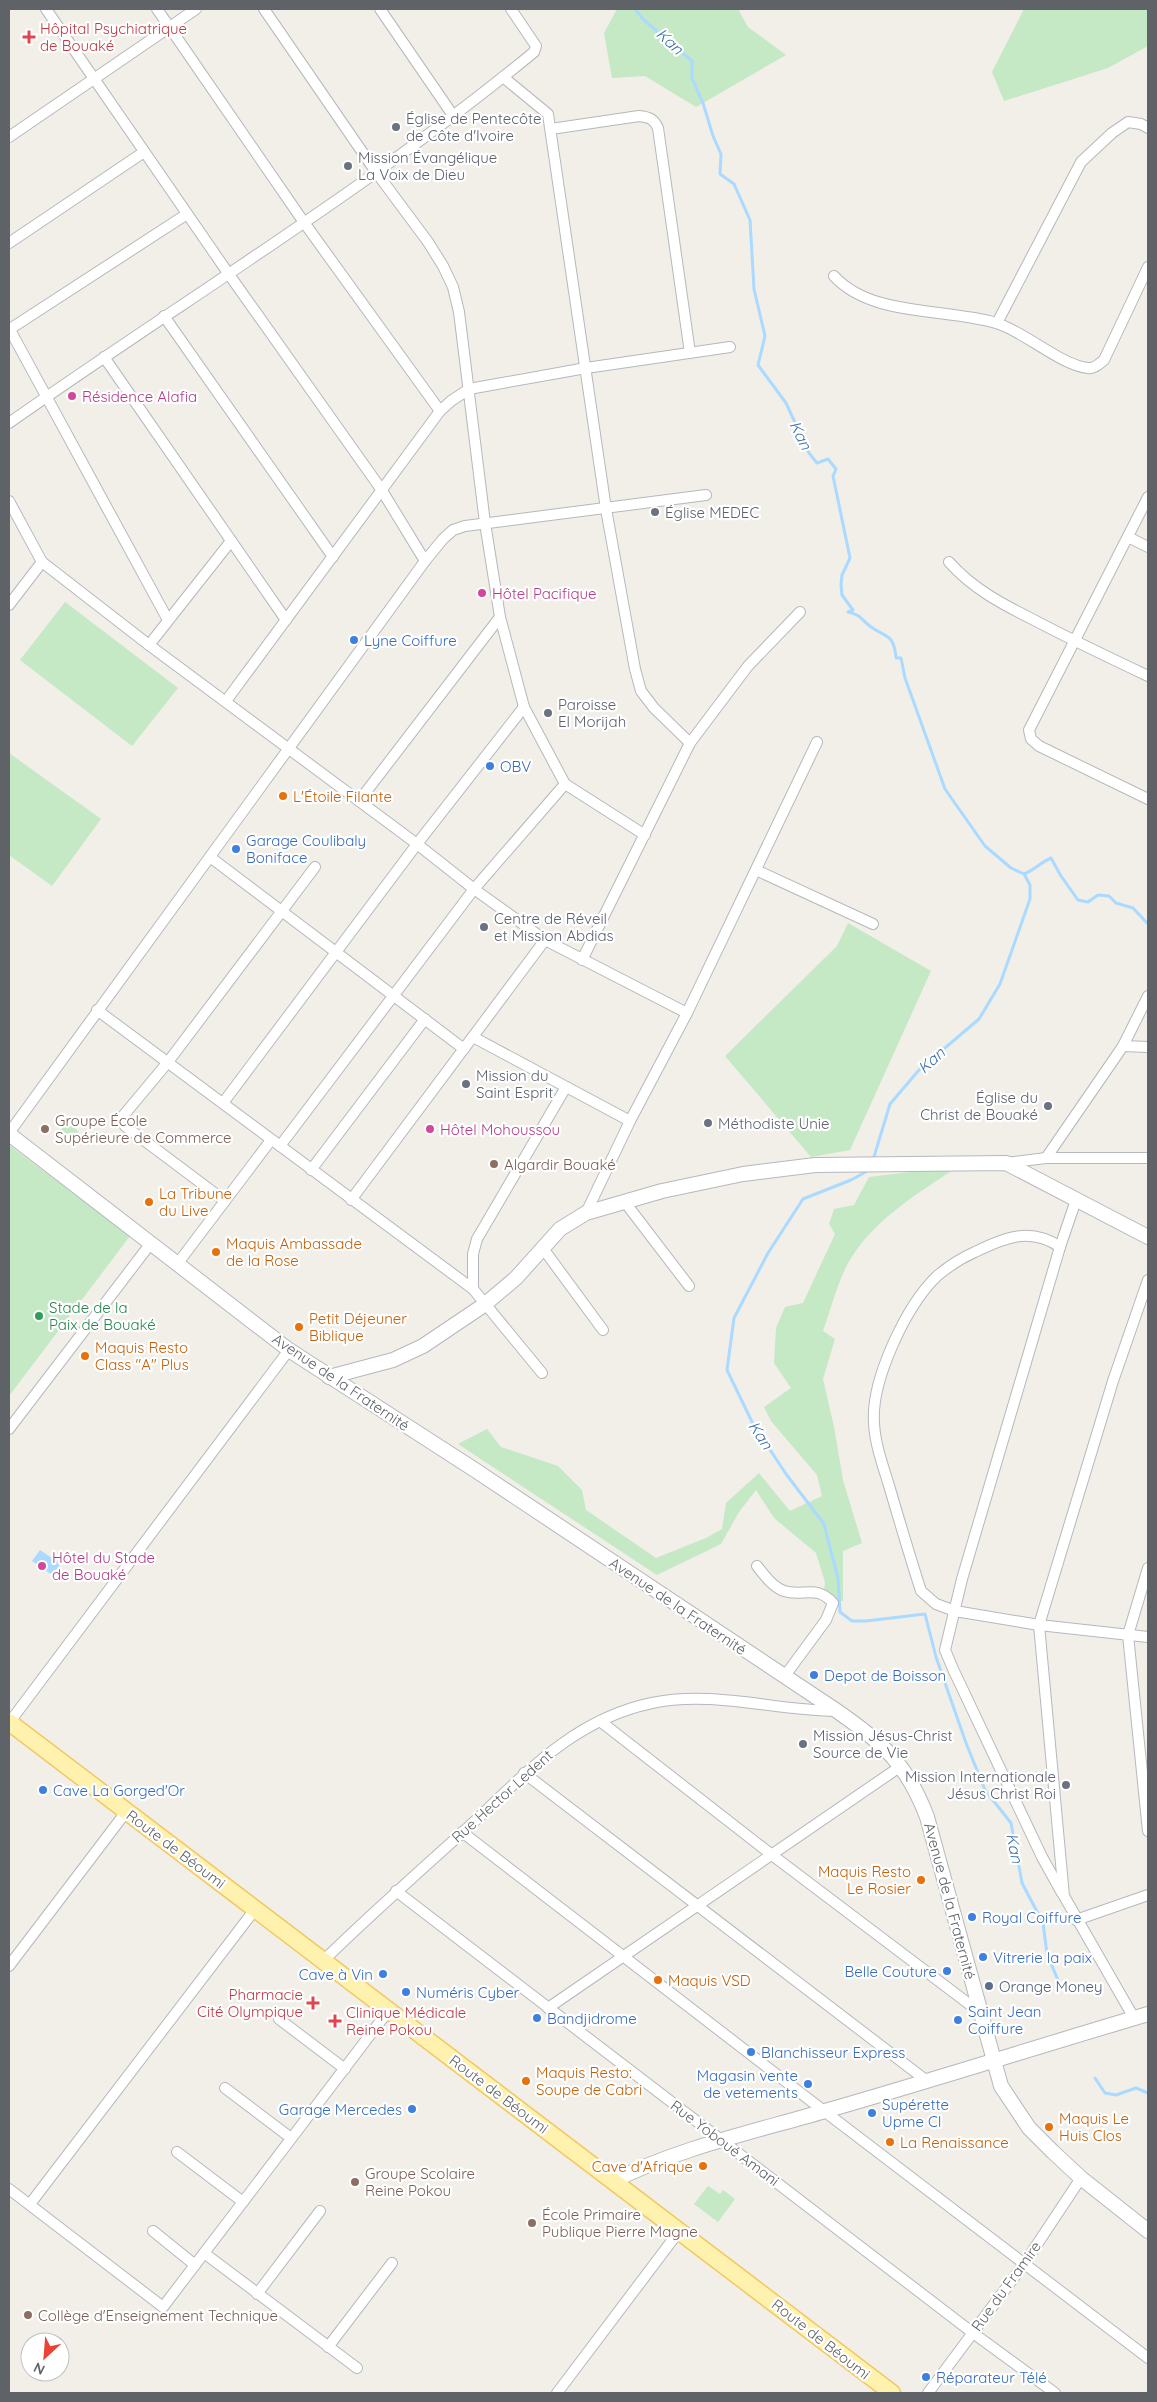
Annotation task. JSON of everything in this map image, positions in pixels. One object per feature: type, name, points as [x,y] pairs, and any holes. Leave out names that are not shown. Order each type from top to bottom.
[{"type":"main road","name":"Route de Béoumi","points":[[9,1723],[256,1908],[323,1961],[612,2181],[680,2230],[892,2393]]},
{"type":"street","points":[[46,9],[228,273],[381,489],[424,561]]},
{"type":"street","points":[[157,9],[303,221],[440,411]]},
{"type":"street","points":[[9,137],[196,9]]},
{"type":"street","points":[[264,9],[376,172],[428,242],[444,266],[453,287],[469,390],[485,523],[500,617],[524,707],[565,784],[645,835]]},
{"type":"street","points":[[380,9],[452,114]]},
{"type":"street","points":[[9,423],[376,172],[503,78],[534,52],[536,46],[511,9]]},
{"type":"street","points":[[503,78],[548,114],[606,510],[641,691],[654,708],[690,743]]},
{"type":"street","points":[[551,129],[640,116],[649,117],[655,121],[658,128],[690,354]]},
{"type":"street","points":[[997,323],[1082,162],[1112,133],[1128,122],[1141,124],[1148,128]]},
{"type":"street","points":[[9,243],[144,152]]},
{"type":"street","points":[[168,620],[9,329],[187,214]]},
{"type":"street","points":[[834,276],[842,286],[858,295],[879,302],[997,323],[1074,364],[1089,369],[1098,366],[1104,360],[1148,267]]},
{"type":"street","points":[[164,316],[333,557]]},
{"type":"street","points":[[226,701],[381,489],[440,411],[451,401],[469,390],[586,368],[730,347]]},
{"type":"street","points":[[104,357],[286,620]]},
{"type":"street","points":[[9,1134],[424,561],[454,530],[485,523],[606,510],[706,495]]},
{"type":"street","points":[[1148,497],[1029,730],[1031,739],[1039,746],[1148,799]]},
{"type":"street","points":[[9,501],[42,562],[149,645],[417,844],[474,889],[545,940],[687,1013]]},
{"type":"street","points":[[1128,537],[1148,547]]},
{"type":"street","points":[[149,645],[231,541]]},
{"type":"street","points":[[9,605],[42,562]]},
{"type":"street","points":[[949,562],[966,581],[991,598],[1073,641],[1148,676]]},
{"type":"street","points":[[582,960],[690,743],[748,666],[800,612]]},
{"type":"street","points":[[359,801],[500,617]]},
{"type":"street","points":[[222,1103],[417,844],[524,707]]},
{"type":"street","points":[[586,1213],[630,1121],[687,1013],[817,742]]},
{"type":"street","points":[[178,1263],[225,1201],[276,1143],[474,889],[565,784]]},
{"type":"street","points":[[210,857],[464,1049]]},
{"type":"street","points":[[225,1201],[125,1126],[122,1121],[123,1116],[168,1062],[315,867]]},
{"type":"street","points":[[756,870],[873,924]]},
{"type":"street","points":[[351,1200],[545,940]]},
{"type":"street","points":[[1046,1158],[1123,1046],[1148,996]]},
{"type":"street","points":[[97,1010],[473,1289],[484,1305],[542,1373]]},
{"type":"street","points":[[311,1170],[425,1019]]},
{"type":"street","points":[[473,1037],[630,1121]]},
{"type":"street","points":[[1123,1046],[1148,1047]]},
{"type":"street","points":[[473,1289],[472,1254],[477,1238],[566,1087]]},
{"type":"street","name":"Avenue de la Fraternité","points":[[9,1134],[290,1350],[476,1470],[837,1711],[884,1746],[901,1766],[917,1791],[927,1817],[1001,2086],[1030,2128],[1081,2178],[1148,2231]]},
{"type":"street","points":[[329,1376],[394,1360],[423,1346],[484,1305],[516,1278],[560,1229],[586,1213],[624,1201],[743,1174],[815,1165],[1006,1162],[1046,1158],[1148,1158]]},
{"type":"street","points":[[1006,1162],[1148,1237]]},
{"type":"street","points":[[1076,1200],[1060,1247],[962,1579],[946,1650],[948,1658],[1042,1857],[1076,1920],[1134,2018]]},
{"type":"street","points":[[624,1201],[689,1286]]},
{"type":"street","points":[[1060,1247],[1046,1237],[1026,1234],[987,1246],[957,1260],[936,1277],[915,1304],[893,1343],[883,1372],[876,1401],[874,1422],[878,1449],[921,1591],[936,1604],[954,1611],[1039,1625],[1148,1638]]},
{"type":"street","points":[[9,1429],[151,1243]]},
{"type":"street","points":[[542,1247],[603,1330]]},
{"type":"street","points":[[1064,1896],[1039,1625],[1113,1380],[1148,1280]]},
{"type":"street","points":[[9,1723],[290,1350]]},
{"type":"street","points":[[757,1566],[768,1579],[784,1590],[813,1591],[826,1595],[833,1603],[826,1620],[784,1676]]},
{"type":"street","points":[[1148,1568],[1128,1635],[1148,1831]]},
{"type":"street","name":"Rue Hector Ledent","points":[[323,1961],[524,1773],[577,1733],[600,1721],[652,1703],[688,1699],[837,1711]]},
{"type":"street","points":[[600,1721],[980,2013]]},
{"type":"street","points":[[548,2008],[901,1766]]},
{"type":"street","points":[[524,1773],[927,2081]]},
{"type":"street","points":[[9,1966],[126,1812]]},
{"type":"street","points":[[462,1832],[1148,2358]]},
{"type":"street","name":"Rue Yoboué Amani","points":[[396,1891],[973,2333],[1055,2393]]},
{"type":"street","points":[[1076,1920],[1148,1895]]},
{"type":"street","points":[[30,2204],[256,1908]]},
{"type":"street","points":[[9,2189],[163,2307],[389,2010]]},
{"type":"street","points":[[612,2181],[636,2170],[721,2140],[927,2081],[1148,2014]]},
{"type":"street","points":[[279,2019],[345,2069]]},
{"type":"street","points":[[225,2088],[291,2138]]},
{"type":"street","points":[[177,2152],[243,2202]]},
{"type":"street","name":"Rue du Framire","points":[[928,2393],[1024,2264],[1081,2178]]},
{"type":"street","points":[[257,2294],[320,2211]]},
{"type":"street","points":[[557,2393],[680,2230]]},
{"type":"street","points":[[153,2231],[195,2265]]},
{"type":"street","points":[[204,2253],[357,2368]]},
{"type":"street","points":[[328,2347],[392,2263]]},
{"type":"green space","points":[[615,9],[738,9],[748,27],[786,55],[696,107],[645,76],[612,78],[604,33],[616,11]]},
{"type":"green space","points":[[1024,9],[1148,9],[1148,46],[1108,68],[1004,101],[992,72]]},
{"type":"green space","points":[[65,602],[178,688],[132,746],[20,660]]},
{"type":"green space","points":[[9,753],[101,819],[52,886],[9,855]]},
{"type":"green space","points":[[848,923],[931,971],[850,1150],[811,1157],[725,1056],[837,946]]},
{"type":"green space","points":[[69,1125],[75,1128],[78,1134],[75,1140],[69,1143],[63,1140],[60,1134],[63,1128]]},
{"type":"green space","name":"Stade de la Paix de Bouaké","points":[[9,1145],[130,1236],[9,1396]]},
{"type":"green space","points":[[959,1166],[899,1207],[860,1245],[842,1276],[823,1331],[835,1339],[823,1379],[843,1480],[862,1543],[843,1551],[843,1601],[823,1602],[825,1582],[816,1553],[774,1518],[756,1490],[739,1512],[721,1544],[657,1575],[458,1444],[487,1429],[501,1447],[558,1466],[582,1490],[586,1510],[656,1558],[706,1538],[722,1529],[726,1503],[759,1473],[790,1511],[822,1496],[817,1475],[771,1421],[764,1407],[791,1388],[774,1363],[776,1328],[785,1307],[803,1303],[835,1234],[829,1224],[834,1209],[854,1205],[869,1177]]},
{"type":"green space","points":[[708,2186],[720,2194],[723,2190],[735,2199],[718,2222],[694,2204]]},
{"type":"water","points":[[40,1550],[58,1562],[60,1569],[55,1577],[32,1561]]},
{"type":"waterway","name":"Kan","points":[[635,9],[644,20],[692,61],[692,78],[721,154],[720,174],[734,184],[750,220],[754,289],[765,336],[758,365],[786,403],[809,453],[817,463],[828,459],[836,469],[833,476],[850,558],[842,575],[842,595],[853,610],[848,612],[859,616],[871,627],[889,638],[894,645],[896,658],[901,658],[905,678],[945,789],[985,846],[1011,868],[1024,874],[1051,858],[1078,900],[1088,902],[1098,895],[1109,896],[1116,903],[1133,908],[1148,924]]},
{"type":"waterway","name":"Kan","points":[[873,1160],[890,1104],[919,1070],[979,1019],[1000,984],[1030,899],[1030,885],[1024,874]]},
{"type":"waterway","name":"Kan","points":[[869,1170],[851,1180],[803,1199],[768,1253],[734,1318],[727,1370],[753,1424],[786,1474],[824,1524],[838,1578],[840,1612],[852,1621],[925,1614],[936,1657],[966,1743],[985,1790],[1011,1823],[1022,1883],[1043,1923],[1047,1954],[1060,1985]]},
{"type":"waterway","name":"Kan","points":[[1095,2078],[1105,2093],[1116,2095],[1136,2088],[1148,2093]]},
{"type":"place","name":"Hôpital Psychiatrique de Bouaké","points":[[29,37]]},
{"type":"place","name":"Église de Pentecôte de Côte d'Ivoire","points":[[396,127]]},
{"type":"place","name":"Mission Évangélique La Voix de Dieu","points":[[348,166]]},
{"type":"place","name":"Résidence Alafia","points":[[72,396]]},
{"type":"place","name":"Église MEDEC","points":[[655,512]]},
{"type":"place","name":"Hôtel Pacifique","points":[[482,593]]},
{"type":"place","name":"Lyne Coiffure","points":[[354,640]]},
{"type":"place","name":"Paroisse El Morijah","points":[[548,713]]},
{"type":"place","name":"OBV","points":[[490,766]]},
{"type":"place","name":"L'Étoile Filante","points":[[283,796]]},
{"type":"place","name":"Garage Coulibaly Boniface","points":[[236,849]]},
{"type":"place","name":"Centre de Réveil et Mission Abdias","points":[[484,927]]},
{"type":"place","name":"Mission du Saint Esprit","points":[[466,1084]]},
{"type":"place","name":"Église du Christ de Bouaké","points":[[1048,1106]]},
{"type":"place","name":"Méthodiste Unie","points":[[708,1123]]},
{"type":"place","name":"Groupe École Supérieure de Commerce","points":[[45,1129]]},
{"type":"place","name":"Hôtel Mohoussou","points":[[430,1129]]},
{"type":"place","name":"Algardir Bouaké","points":[[494,1164]]},
{"type":"place","name":"La Tribune du Live","points":[[149,1202]]},
{"type":"place","name":"Maquis Ambassade de la Rose","points":[[216,1252]]},
{"type":"place","name":"Stade de la Paix de Bouaké","points":[[39,1316]]},
{"type":"place","name":"Petit Déjeuner Biblique","points":[[299,1327]]},
{"type":"place","name":"Maquis Resto Class \"A\" Plus","points":[[85,1356]]},
{"type":"place","name":"Hôtel du Stade de Bouaké","points":[[42,1566]]},
{"type":"place","name":"Depot de Boisson","points":[[814,1675]]},
{"type":"place","name":"Mission Jésus-Christ Source de Vie","points":[[803,1744]]},
{"type":"place","name":"Mission Internationale Jésus Christ Roi","points":[[1066,1785]]},
{"type":"place","name":"Cave La Gorged'Or","points":[[43,1790]]},
{"type":"place","name":"Maquis Resto Le Rosier","points":[[921,1880]]},
{"type":"place","name":"Royal Coiffure","points":[[972,1917]]},
{"type":"place","name":"Vitrerie la paix","points":[[983,1957]]},
{"type":"place","name":"Belle Couture","points":[[947,1971]]},
{"type":"place","name":"Cave à Vin","points":[[383,1974]]},
{"type":"place","name":"Maquis VSD","points":[[658,1980]]},
{"type":"place","name":"Orange Money","points":[[989,1986]]},
{"type":"place","name":"Numéris Cyber","points":[[406,1992]]},
{"type":"place","name":"Pharmacie Cité Olympique","points":[[313,2003]]},
{"type":"place","name":"Bandjidrome","points":[[537,2018]]},
{"type":"place","name":"Saint Jean Coiffure","points":[[958,2020]]},
{"type":"place","name":"Clinique Médicale Reine Pokou","points":[[335,2021]]},
{"type":"place","name":"Blanchisseur Express","points":[[751,2052]]},
{"type":"place","name":"Maquis Resto: Soupe de Cabri","points":[[526,2081]]},
{"type":"place","name":"Magasin vente de vetements","points":[[808,2084]]},
{"type":"place","name":"Garage Mercedes","points":[[412,2109]]},
{"type":"place","name":"Supérette Upme CI","points":[[872,2113]]},
{"type":"place","name":"Maquis Le Huis Clos","points":[[1049,2127]]},
{"type":"place","name":"La Renaissance","points":[[890,2142]]},
{"type":"place","name":"Cave d'Afrique","points":[[703,2166]]},
{"type":"place","name":"Groupe Scolaire Reine Pokou","points":[[355,2182]]},
{"type":"place","name":"École Primaire Publique Pierre Magne","points":[[532,2223]]},
{"type":"place","name":"Collège d'Enseignement Technique","points":[[28,2315]]},
{"type":"place","name":"Réparateur Télé","points":[[926,2377]]}]
